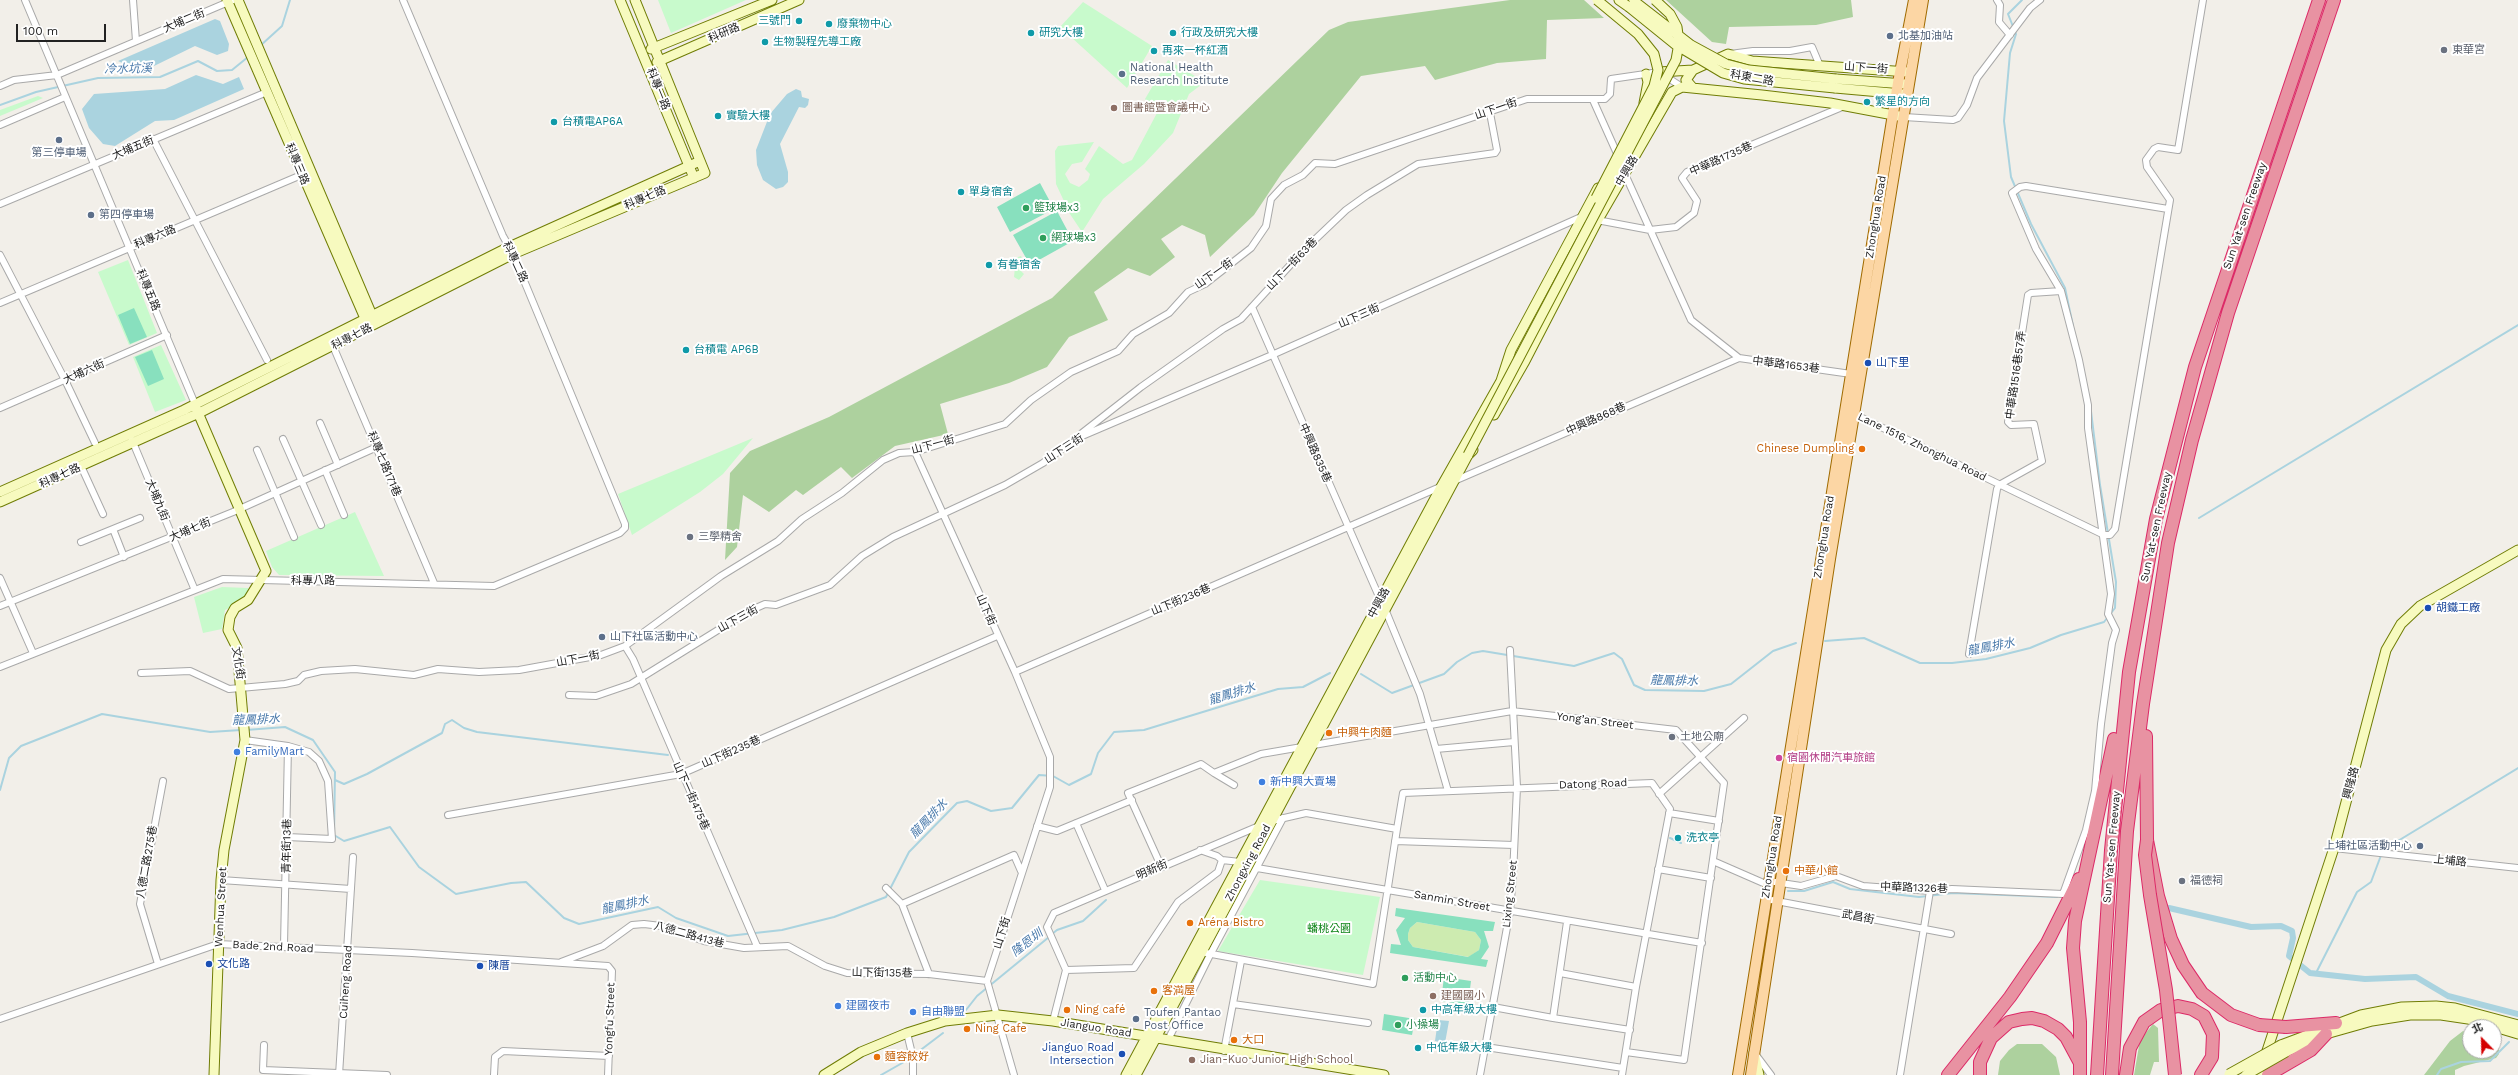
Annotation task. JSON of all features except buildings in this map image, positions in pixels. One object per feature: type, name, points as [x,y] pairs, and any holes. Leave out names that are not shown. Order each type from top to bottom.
[{"type":"highway","name":"Sun Yat-sen Freeway","points":[[2097,1075],[2110,850],[2129,672],[2156,519],[2195,367],[2320,0]]},
{"type":"highway","name":"Sun Yat-sen Freeway","points":[[2112,1075],[2127,831],[2146,683],[2163,572],[2192,440],[2228,313],[2334,0]]},
{"type":"highway","points":[[2080,1070],[2080,1022],[2073,948],[2075,920],[2112,756],[2119,708],[2129,672]]},
{"type":"highway","points":[[2146,683],[2150,694],[2145,782],[2145,855],[2150,896],[2166,990],[2175,1075]]},
{"type":"highway","points":[[1948,1075],[2010,997],[2047,943],[2074,892],[2098,817]]},
{"type":"highway","points":[[2146,840],[2168,931],[2192,981],[2202,994],[2240,1020],[2258,1025],[2286,1027],[2336,1024]]},
{"type":"highway","points":[[2126,1075],[2130,1048],[2144,1022],[2161,1010],[2178,1006],[2192,1009],[2204,1016],[2214,1034],[2212,1057],[2201,1075]]},
{"type":"highway","points":[[1980,1075],[1982,1056],[1991,1038],[2009,1022],[2032,1018],[2044,1021],[2058,1029],[2066,1037],[2080,1070]]},
{"type":"highway","points":[[2272,1073],[2311,1050],[2326,1034]]},
{"type":"main road","name":"Zhonghua Road","points":[[1738,1075],[1766,899],[1772,883],[1849,412],[1897,88],[1914,0]]},
{"type":"main road","name":"Zhonghua Road","points":[[1855,374],[1909,90],[1923,0]]},
{"type":"main road","name":"Zhonghua Road","points":[[1751,1075],[1776,902],[1772,883]]},
{"type":"street","name":"科專五路","points":[[25,0],[197,409],[241,509],[266,571],[262,581]]},
{"type":"street","points":[[133,0],[136,41]]},
{"type":"street","name":"科專三路","points":[[238,0],[255,39],[306,173]]},
{"type":"street","name":"科專二路","points":[[403,0],[511,250],[625,524]]},
{"type":"street","name":"科專一路","points":[[620,0],[694,178]]},
{"type":"street","name":"科專一路","points":[[635,0],[656,47],[705,174]]},
{"type":"street","name":"科研路","points":[[643,53],[772,0]]},
{"type":"street","name":"科研路","points":[[648,65],[799,0]]},
{"type":"street","name":"中興路","points":[[1265,824],[1301,748],[1380,599],[1500,381],[1654,86],[1658,70],[1654,54],[1638,34],[1597,0]]},
{"type":"street","name":"科東二路","points":[[1620,0],[1632,3],[1676,45],[1723,73],[1744,79],[1909,90]]},
{"type":"street","name":"中興路","points":[[1265,824],[1312,744],[1385,610],[1676,60],[1679,44],[1677,27],[1670,14],[1655,0]]},
{"type":"street","points":[[1997,0],[2000,5],[1999,22],[2010,34]]},
{"type":"street","points":[[1659,72],[1682,87],[1822,102],[1893,116],[1953,120],[1958,118],[1967,105],[1977,78],[2018,24],[2040,0]]},
{"type":"street","points":[[2168,209],[2026,186],[2016,189],[2012,193],[2036,249],[2061,291],[2088,405],[2088,428],[2104,535],[2110,535],[2115,530],[2168,209],[2169,196],[2147,167],[2146,160],[2154,149],[2158,147],[2178,150],[2203,0]]},
{"type":"street","name":"大埔二街","points":[[0,86],[14,80],[58,78],[136,41],[229,1]]},
{"type":"street","name":"科專三路","points":[[229,1],[267,92],[306,173],[373,326]]},
{"type":"street","name":"山下一街","points":[[141,673],[190,671],[229,689],[285,684],[298,681],[304,675],[321,671],[355,669],[414,675],[438,669],[479,672],[519,670],[601,655],[625,646],[721,576],[778,540],[802,519],[842,494],[883,460],[899,453],[915,452],[1005,424],[1031,400],[1071,372],[1101,360],[1118,350],[1133,334],[1169,313],[1188,292],[1205,284],[1251,248],[1266,226],[1270,200],[1284,185],[1303,175],[1315,163],[1335,164],[1490,113],[1527,99],[1593,100],[1608,97],[1611,79],[1659,72],[1693,70],[1728,54],[1752,50],[1790,51],[1812,47],[1820,66]]},
{"type":"street","name":"山下一街","points":[[1728,54],[1752,62],[1911,72]]},
{"type":"street","points":[[1693,70],[1686,80],[1693,88]]},
{"type":"street","name":"中興路","points":[[1500,381],[1511,350],[1581,217],[1617,154],[1659,72]]},
{"type":"street","name":"中興路","points":[[1644,102],[1648,82],[1646,74]]},
{"type":"street","name":"中興路","points":[[1468,455],[1473,450],[1525,361],[1599,218],[1672,92],[1682,87]]},
{"type":"street","name":"大埔五街","points":[[0,204],[267,92]]},
{"type":"street","points":[[0,125],[65,94]]},
{"type":"street","name":"中華路1653巷","points":[[1593,100],[1688,317],[1739,358],[1855,374]]},
{"type":"street","name":"中華路1735巷","points":[[1650,230],[1676,227],[1694,213],[1697,201],[1682,178],[1687,172],[1842,107]]},
{"type":"street","name":"山下一街63巷","points":[[1075,439],[1153,378],[1223,329],[1241,319],[1303,251],[1346,210],[1367,195],[1418,164],[1491,155],[1495,153],[1497,150],[1490,113]]},
{"type":"street","points":[[153,139],[267,360]]},
{"type":"street","name":"科專七路","points":[[197,409],[369,317],[700,161]]},
{"type":"street","name":"科專六路","points":[[0,303],[306,173]]},
{"type":"street","name":"科專七路","points":[[0,492],[132,439],[334,346],[511,250],[705,174]]},
{"type":"street","name":"山下三街","points":[[569,695],[596,696],[640,679],[747,612],[765,604],[776,605],[830,585],[862,556],[893,537],[922,525],[943,512],[1005,485],[1043,463],[1075,439],[1272,355],[1581,217],[1599,218],[1650,230]]},
{"type":"street","points":[[0,255],[66,380],[95,443]]},
{"type":"street","name":"中華路1516巷57弄","points":[[1999,485],[2042,461],[2034,424],[2011,425],[2008,422],[2028,295],[2031,293],[2061,291]]},
{"type":"street","name":"中興路835巷","points":[[1252,307],[1380,599]]},
{"type":"street","name":"大埔六街","points":[[0,408],[167,335]]},
{"type":"street","name":"科專七路171巷","points":[[334,346],[434,583]]},
{"type":"street","name":"中興路868巷","points":[[1454,481],[1739,358]]},
{"type":"street","name":"Lane 1516, Zhonghua Road","points":[[1849,412],[2104,535]]},
{"type":"street","points":[[320,423],[338,465]]},
{"type":"street","name":"科專七路","points":[[0,502],[81,466],[132,439]]},
{"type":"street","name":"大埔九街","points":[[132,439],[194,588]]},
{"type":"street","points":[[283,439],[321,525]]},
{"type":"street","name":"大埔七街","points":[[0,606],[173,538],[241,509],[377,447]]},
{"type":"street","points":[[257,450],[294,537]]},
{"type":"street","name":"山下街","points":[[915,452],[1014,672],[1050,757],[1050,782],[1037,826],[1021,871],[988,984]]},
{"type":"street","points":[[81,466],[103,514]]},
{"type":"street","points":[[325,470],[344,515]]},
{"type":"street","points":[[1441,487],[1454,481]]},
{"type":"street","points":[[1969,654],[1997,489],[1999,485]]},
{"type":"street","name":"山下街236巷","points":[[1014,672],[1441,487]]},
{"type":"street","points":[[81,542],[140,518]]},
{"type":"street","name":"科專八路","points":[[0,667],[194,588],[223,579],[262,581],[434,583],[494,586],[620,533],[625,528],[625,524]]},
{"type":"street","points":[[113,529],[124,557]]},
{"type":"street","name":"中華路1326巷","points":[[1713,861],[1772,883],[1801,886],[1836,876],[1863,886],[1930,892],[1952,889],[2063,894],[2086,830],[2095,791],[2101,724],[2112,643],[2116,630],[2108,614],[2111,594],[2104,535]]},
{"type":"street","name":"興隆路","points":[[2259,1075],[2334,848],[2386,650],[2401,624],[2420,606],[2518,550]]},
{"type":"street","points":[[0,578],[33,653]]},
{"type":"street","name":"文化街","points":[[244,727],[242,687],[237,648],[228,630],[230,617],[235,608],[248,600],[262,581]]},
{"type":"street","points":[[1380,599],[1416,682],[1448,791]]},
{"type":"street","name":"山下街235巷","points":[[448,815],[681,774],[997,636]]},
{"type":"street","name":"山下一街475巷","points":[[625,646],[633,659],[640,679],[752,931],[756,944]]},
{"type":"street","name":"Lixing Street","points":[[1480,1075],[1510,910],[1517,787],[1510,653]]},
{"type":"street","name":"Yong’an Street","points":[[1214,773],[1261,754],[1301,748],[1312,744],[1512,711],[1676,730],[1724,783],[1684,1060],[1626,1052]]},
{"type":"street","points":[[1659,794],[1744,718]]},
{"type":"street","name":"Wenhua Street","points":[[214,1075],[218,944],[224,850],[245,740],[244,727]]},
{"type":"street","points":[[245,740],[288,746],[310,752],[319,761],[329,788],[332,839],[287,837]]},
{"type":"street","points":[[1436,749],[1514,742]]},
{"type":"street","name":"青年街13巷","points":[[284,946],[288,746]]},
{"type":"street","points":[[1161,866],[1128,793],[1181,770],[1201,764],[1234,785]]},
{"type":"street","name":"八德二路275巷","points":[[158,964],[140,904],[162,781]]},
{"type":"street","name":"Datong Road","points":[[1397,828],[1403,793],[1517,787],[1652,783],[1670,809],[1669,813]]},
{"type":"street","points":[[1037,826],[1057,830],[1132,800]]},
{"type":"street","points":[[1205,953],[1241,961],[1373,984],[1397,828],[1306,813],[1265,824]]},
{"type":"street","points":[[1486,1047],[1623,1072],[1636,987],[1669,813],[1719,821]]},
{"type":"street","points":[[1168,1040],[1205,953],[1257,868],[1283,818]]},
{"type":"street","points":[[1076,823],[1105,890]]},
{"type":"street","name":"明新街","points":[[1066,970],[1047,927],[1054,913],[1161,866],[1265,824]]},
{"type":"street","name":"Zhongxing Road","points":[[1136,1075],[1152,1038],[1240,862],[1265,824]]},
{"type":"street","name":"Zhongxing Road","points":[[1126,1075],[1152,1038],[1205,953],[1265,824]]},
{"type":"street","points":[[1395,841],[1514,845]]},
{"type":"street","name":"上埔路","points":[[2334,848],[2518,868]]},
{"type":"street","points":[[1200,850],[1217,856],[1222,860],[1240,862]]},
{"type":"street","points":[[902,904],[1014,855],[1021,871]]},
{"type":"street","name":"Cuiheng Road","points":[[340,1074],[352,857]]},
{"type":"street","points":[[1053,1021],[1066,970],[1134,968],[1178,902],[1218,872],[1222,860]]},
{"type":"street","name":"Sanmin Street","points":[[1257,868],[1510,910],[1567,922],[1646,933],[1702,943]]},
{"type":"street","points":[[1658,869],[1711,878]]},
{"type":"street","points":[[222,880],[286,883],[351,889]]},
{"type":"street","points":[[887,888],[902,904],[929,974]]},
{"type":"street","points":[[1900,1075],[1930,892]]},
{"type":"street","name":"武昌街","points":[[1766,899],[1951,934]]},
{"type":"street","points":[[1553,1018],[1567,922]]},
{"type":"street","name":"八德二路413巷","points":[[558,963],[603,946],[632,925],[662,926],[704,941],[744,948],[756,944]]},
{"type":"street","name":"Bade 2nd Road","points":[[0,1019],[218,944],[284,946],[558,963]]},
{"type":"street","name":"山下街135巷","points":[[756,944],[788,946],[825,966],[847,973],[929,974],[988,984]]},
{"type":"street","points":[[1224,1051],[1241,961]]},
{"type":"street","name":"Yongfu Street","points":[[558,963],[608,966],[612,971],[608,1075]]},
{"type":"street","points":[[1560,974],[1636,987]]},
{"type":"street","points":[[988,984],[1014,1075]]},
{"type":"street","points":[[1233,1004],[1368,1023]]},
{"type":"street","points":[[2228,1074],[2336,1024],[2387,1009],[2436,1006],[2471,1011],[2518,1025]]},
{"type":"street","points":[[1493,1007],[1630,1030]]},
{"type":"street","points":[[2246,1075],[2283,1049],[2326,1034],[2392,1017],[2425,1014],[2468,1020],[2518,1034]]},
{"type":"street","name":"Jianguo Road","points":[[824,1075],[861,1052],[907,1033],[945,1021],[998,1015],[1053,1021],[1224,1051],[1382,1075]]},
{"type":"street","points":[[907,1033],[912,1056],[913,1075]]},
{"type":"street","points":[[264,1045],[263,1070],[388,1075]]},
{"type":"street","points":[[494,1075],[495,1057],[503,1051],[609,1056]]},
{"type":"street","points":[[1754,1052],[1759,1075]]},
{"type":"street","points":[[1754,1052],[1771,1075]]},
{"type":"green space","points":[[658,0],[746,0],[671,33]]},
{"type":"green space","points":[[1510,0],[1584,0],[1604,18],[1547,20],[1546,59],[1497,63],[1435,80],[1425,66],[1361,76],[1282,173],[1254,215],[1210,257],[1205,235],[1182,225],[1161,239],[1175,257],[1150,276],[1128,268],[1094,292],[1108,320],[1069,337],[1047,367],[1009,383],[940,404],[948,434],[895,446],[852,478],[841,467],[803,495],[796,490],[769,512],[743,495],[737,547],[725,560],[730,473],[750,451],[829,417],[1052,298],[1329,30],[1348,22]]},
{"type":"green space","points":[[1666,0],[1851,0],[1853,17],[1816,25],[1729,27],[1726,44],[1712,42]]},
{"type":"green space","points":[[1083,2],[1152,46],[1127,88],[1060,27]]},
{"type":"green space","points":[[1168,60],[1205,82],[1189,94],[1173,133],[1144,164],[1103,199],[1082,232],[1070,214],[1056,184],[1055,151],[1058,146],[1094,142],[1082,162],[1072,164],[1065,174],[1070,183],[1079,187],[1088,180],[1090,174],[1085,169],[1099,146],[1123,164],[1132,160],[1157,113],[1145,99]]},
{"type":"green space","points":[[38,96],[43,98],[0,116],[0,110]]},
{"type":"green space","name":"籃球場x3","points":[[1040,183],[1054,209],[1010,232],[997,207]]},
{"type":"green space","name":"網球場x3","points":[[1057,211],[1073,241],[1030,265],[1013,235]]},
{"type":"green space","points":[[1021,256],[1022,259],[1019,261],[1021,271],[1024,274],[1019,280],[1014,277],[1015,267],[1012,259]]},
{"type":"green space","points":[[128,260],[157,333],[129,345],[98,272]]},
{"type":"green space","points":[[134,308],[147,337],[130,344],[118,315]]},
{"type":"green space","points":[[161,345],[186,400],[155,412],[133,357]]},
{"type":"green space","points":[[152,350],[164,379],[148,386],[135,357]]},
{"type":"green space","points":[[753,438],[723,474],[700,492],[632,535],[618,494]]},
{"type":"green space","points":[[355,512],[384,576],[279,575],[272,567],[266,551]]},
{"type":"green space","points":[[222,587],[248,588],[251,593],[245,600],[225,610],[222,629],[203,633],[194,597]]},
{"type":"green space","name":"蟠桃公園","points":[[1260,880],[1380,897],[1363,975],[1218,951]]},
{"type":"green space","points":[[1396,908],[1495,922],[1493,931],[1484,931],[1489,947],[1481,959],[1488,960],[1486,967],[1390,953],[1391,944],[1401,945],[1396,930],[1405,918],[1395,916]],"holes":[[[1417,922],[1475,932],[1481,940],[1479,950],[1468,957],[1413,947],[1408,940],[1410,928]]]},
{"type":"green space","points":[[1417,922],[1475,932],[1481,940],[1479,950],[1469,957],[1413,947],[1408,940],[1408,934],[1410,928]]},
{"type":"green space","points":[[1444,977],[1471,981],[1468,1005],[1441,1001]]},
{"type":"green space","name":"小操場","points":[[1384,1014],[1415,1019],[1412,1035],[1382,1030]]},
{"type":"green space","points":[[2153,1024],[2158,1028],[2159,1062],[2154,1062],[2150,1075],[2134,1075],[2140,1040]]},
{"type":"green space","points":[[2462,1032],[2462,1059],[2492,1059],[2464,1066],[2455,1070],[2455,1075],[2424,1075],[2450,1041]]},
{"type":"green space","points":[[2017,1044],[2042,1044],[2056,1057],[2060,1075],[1998,1075],[2000,1061],[2009,1050]]},
{"type":"water","points":[[215,19],[220,21],[229,44],[228,51],[217,55],[195,46],[154,66],[131,67],[118,61]]},
{"type":"water","points":[[196,75],[223,84],[239,77],[244,89],[174,120],[155,121],[115,146],[103,144],[89,128],[82,109],[94,94],[165,89]]},
{"type":"water","points":[[796,89],[801,91],[802,97],[809,99],[808,105],[805,108],[799,107],[780,144],[788,172],[788,182],[783,187],[776,189],[763,180],[757,165],[756,150],[770,114],[787,94]]},
{"type":"water","points":[[1438,1020],[1449,1021],[1445,1043],[1435,1041]]},
{"type":"waterway","name":"冷水坑溪","points":[[260,46],[282,26],[290,0]]},
{"type":"waterway","points":[[2022,0],[2008,14],[2016,34],[2010,53],[2004,121],[2011,177],[2031,224],[2065,288],[2073,326]]},
{"type":"waterway","name":"冷水坑溪","points":[[0,105],[36,92],[98,78],[160,77],[198,61],[217,71],[232,70],[248,57]]},
{"type":"waterway","points":[[2199,518],[2518,325]]},
{"type":"waterway","name":"龍鳳排水","points":[[1825,641],[1864,638],[1920,663],[1952,663],[1986,659],[2030,648],[2061,635],[2104,622],[2115,608],[2116,582],[2100,485],[2091,411]]},
{"type":"waterway","name":"龍鳳排水","points":[[1361,674],[1392,693],[1444,674],[1457,662],[1472,653],[1483,651],[1574,666],[1614,653],[1622,659],[1634,685],[1645,690],[1704,691],[1731,684],[1773,651],[1796,643]]},
{"type":"waterway","name":"龍鳳排水","points":[[890,889],[909,852],[957,803],[967,801],[991,811],[1012,808],[1039,775],[1053,776],[1069,785],[1091,774],[1098,753],[1114,732],[1144,730],[1278,689],[1303,687],[1330,673]]},
{"type":"waterway","name":"龍鳳排水","points":[[0,790],[9,758],[21,746],[102,714],[210,732],[241,730]]},
{"type":"waterway","points":[[335,780],[344,784],[367,774],[442,733],[445,724],[452,720],[464,728],[477,732],[668,755]]},
{"type":"waterway","name":"龍鳳排水","points":[[246,730],[285,727],[313,740],[335,772],[334,835],[344,841],[390,827],[419,867],[456,894],[511,883],[526,882],[564,918],[579,924],[658,907],[676,918],[728,936],[782,930],[834,917],[886,897],[888,893]]},
{"type":"waterway","points":[[2316,973],[2357,892],[2371,882],[2383,850],[2518,768]]},
{"type":"waterway","points":[[1670,838],[1681,843]]},
{"type":"waterway","points":[[1788,891],[1804,891],[1833,882],[1850,889],[1919,897],[1953,893],[2057,897]]},
{"type":"waterway","name":"隆恩圳","points":[[1052,934],[1057,930],[1083,921],[1106,900]]},
{"type":"waterway","points":[[2169,908],[2251,927],[2281,926],[2292,931],[2293,938],[2289,956],[2310,973],[2365,979],[2416,977],[2448,996],[2518,1014]]},
{"type":"waterway","name":"隆恩圳","points":[[966,1010],[977,996],[1049,937]]},
{"type":"waterway","name":"隆恩圳","points":[[914,1055],[943,1033]]},
{"type":"waterway","points":[[2437,1075],[2441,1069],[2461,1062],[2490,1061],[2509,1042]]},
{"type":"waterway","name":"隆恩圳","points":[[881,1075],[911,1058]]},
{"type":"place","name":"三號門","points":[[799,21]]},
{"type":"place","name":"廢棄物中心","points":[[829,24]]},
{"type":"place","name":"研究大樓","points":[[1031,33]]},
{"type":"place","name":"行政及研究大樓","points":[[1173,33]]},
{"type":"place","name":"北基加油站","points":[[1890,36]]},
{"type":"place","name":"生物製程先導工廠","points":[[765,42]]},
{"type":"place","name":"東華宮","points":[[2444,50]]},
{"type":"place","name":"再來一杯紅酒","points":[[1154,51]]},
{"type":"place","name":"National Health Research Institute","points":[[1122,74]]},
{"type":"place","name":"繁星的方向","points":[[1867,102]]},
{"type":"place","name":"圖書館暨會議中心","points":[[1114,108]]},
{"type":"place","name":"實驗大樓","points":[[718,116]]},
{"type":"place","name":"台積電AP6A","points":[[554,122]]},
{"type":"place","name":"第三停車場","points":[[59,140]]},
{"type":"place","name":"單身宿舍","points":[[961,192]]},
{"type":"place","name":"籃球場x3","points":[[1026,208]]},
{"type":"place","name":"第四停車場","points":[[91,215]]},
{"type":"place","name":"網球場x3","points":[[1043,238]]},
{"type":"place","name":"有眷宿舍","points":[[989,265]]},
{"type":"place","name":"台積電 AP6B","points":[[686,350]]},
{"type":"place","name":"山下里","points":[[1868,363]]},
{"type":"place","name":"Chinese Dumpling","points":[[1862,449]]},
{"type":"place","name":"三學精舍","points":[[690,537]]},
{"type":"place","name":"胡鐵工廠","points":[[2428,608]]},
{"type":"place","name":"山下社區活動中心","points":[[602,637]]},
{"type":"place","name":"中興牛肉麵","points":[[1329,733]]},
{"type":"place","name":"土地公廟","points":[[1672,737]]},
{"type":"place","name":"FamilyMart","points":[[237,752]]},
{"type":"place","name":"宿園休閒汽車旅館","points":[[1779,758]]},
{"type":"place","name":"新中興大賣場","points":[[1262,782]]},
{"type":"place","name":"洗衣亭","points":[[1678,838]]},
{"type":"place","name":"上埔社區活動中心","points":[[2420,846]]},
{"type":"place","name":"中華小館","points":[[1786,871]]},
{"type":"place","name":"福德祠","points":[[2182,881]]},
{"type":"place","name":"Aréna Bistro","points":[[1190,923]]},
{"type":"place","name":"文化路","points":[[209,964]]},
{"type":"place","name":"陳厝","points":[[480,966]]},
{"type":"place","name":"活動中心","points":[[1405,978]]},
{"type":"place","name":"客満屋","points":[[1154,991]]},
{"type":"place","name":"建國國小","points":[[1433,996]]},
{"type":"place","name":"建國夜市","points":[[838,1006]]},
{"type":"place","name":"Ning café","points":[[1067,1010]]},
{"type":"place","name":"中高年級大樓","points":[[1423,1010]]},
{"type":"place","name":"自由聯盟","points":[[913,1012]]},
{"type":"place","name":"Toufen Pantao Post Office","points":[[1136,1019]]},
{"type":"place","name":"小操場","points":[[1398,1025]]},
{"type":"place","name":"Ning Cafe","points":[[967,1029]]},
{"type":"place","name":"大口","points":[[1234,1040]]},
{"type":"place","name":"中低年級大樓","points":[[1418,1048]]},
{"type":"place","name":"Jianguo Road Intersection","points":[[1122,1054]]},
{"type":"place","name":"麵容餃好","points":[[877,1057]]},
{"type":"place","name":"Jian-Kuo Junior High School","points":[[1192,1060]]}]
